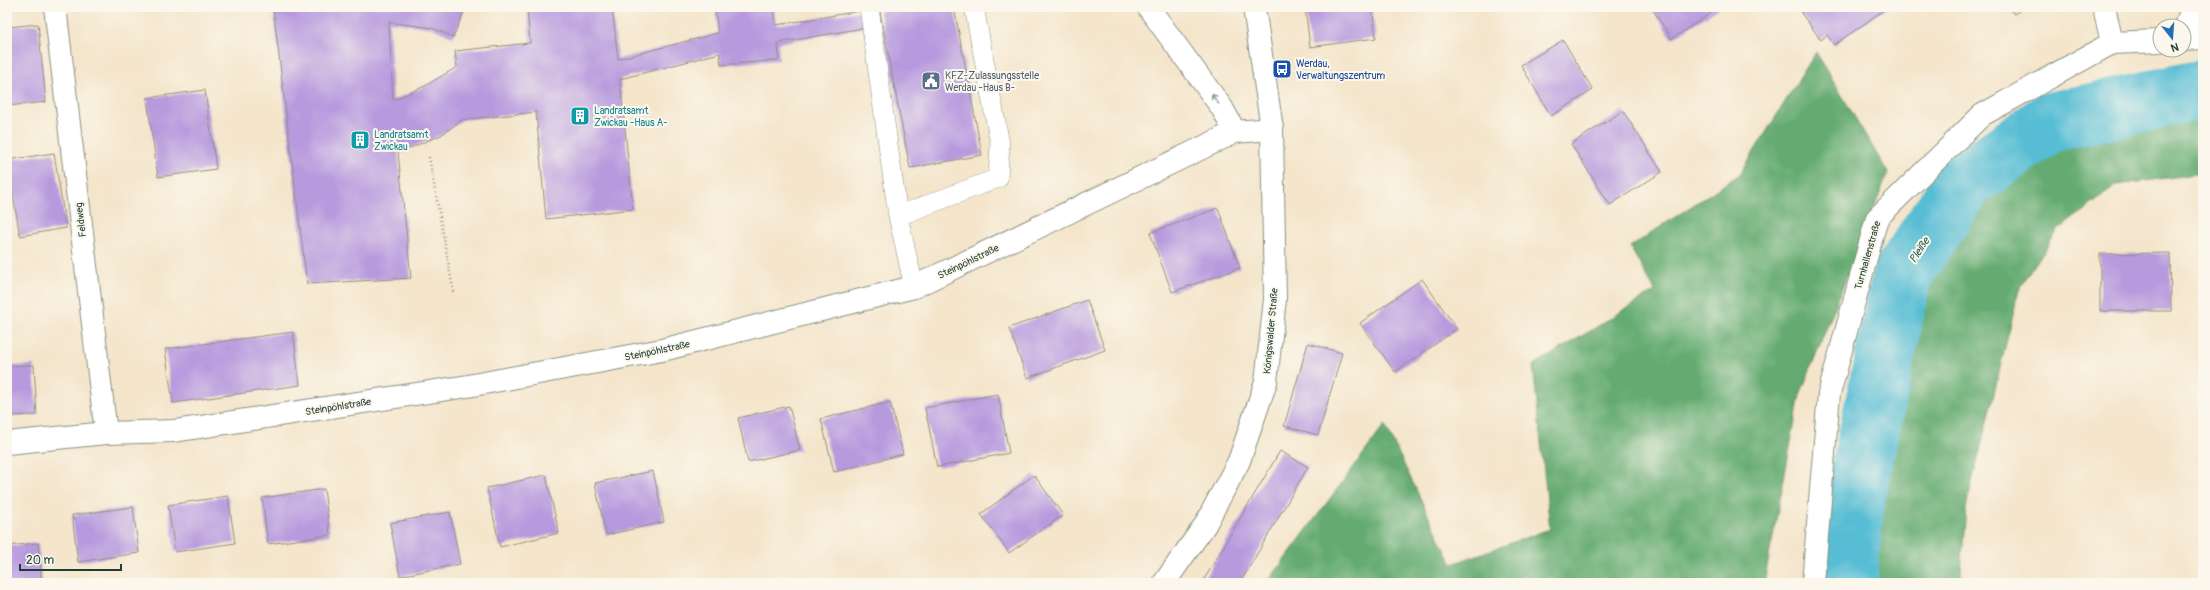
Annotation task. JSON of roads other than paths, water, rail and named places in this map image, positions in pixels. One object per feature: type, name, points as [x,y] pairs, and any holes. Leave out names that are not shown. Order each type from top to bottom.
[{"type":"street","name":"Feldweg","points":[[55,7],[106,434]]},
{"type":"street","points":[[1148,7],[1222,108],[1235,132]]},
{"type":"street","name":"Königswalder Straße","points":[[1164,583],[1205,525],[1238,461],[1266,382],[1275,299],[1272,129],[1254,7]]},
{"type":"street","points":[[2104,7],[2112,43]]},
{"type":"street","points":[[2189,18],[2192,7]]},
{"type":"street","points":[[2192,39],[2203,38]]},
{"type":"street","name":"Turnhallenstraße","points":[[1813,583],[1829,394],[1877,218],[1982,115],[2112,43],[2152,41]]},
{"type":"street","name":"Steinpöhlstraße","points":[[7,443],[106,434],[174,431],[468,386],[662,350],[914,286],[1235,132],[1272,129]]},
{"type":"lane","points":[[869,7],[898,216],[914,286]]},
{"type":"lane","points":[[898,216],[998,178],[1000,144],[974,7]]},
{"type":"waterway","name":"Pleiße","points":[[1847,583],[1855,498],[1902,275],[1964,182],[2050,122],[2203,89]]},
{"type":"place","name":"Werdau, Verwaltungszentrum","points":[[1282,69]]},
{"type":"place","name":"KFZ-Zulassungsstelle Werdau -Haus B-","points":[[931,81]]},
{"type":"place","name":"Landratsamt Zwickau -Haus A-","points":[[580,116]]},
{"type":"place","name":"Landratsamt Zwickau","points":[[360,140]]}]
